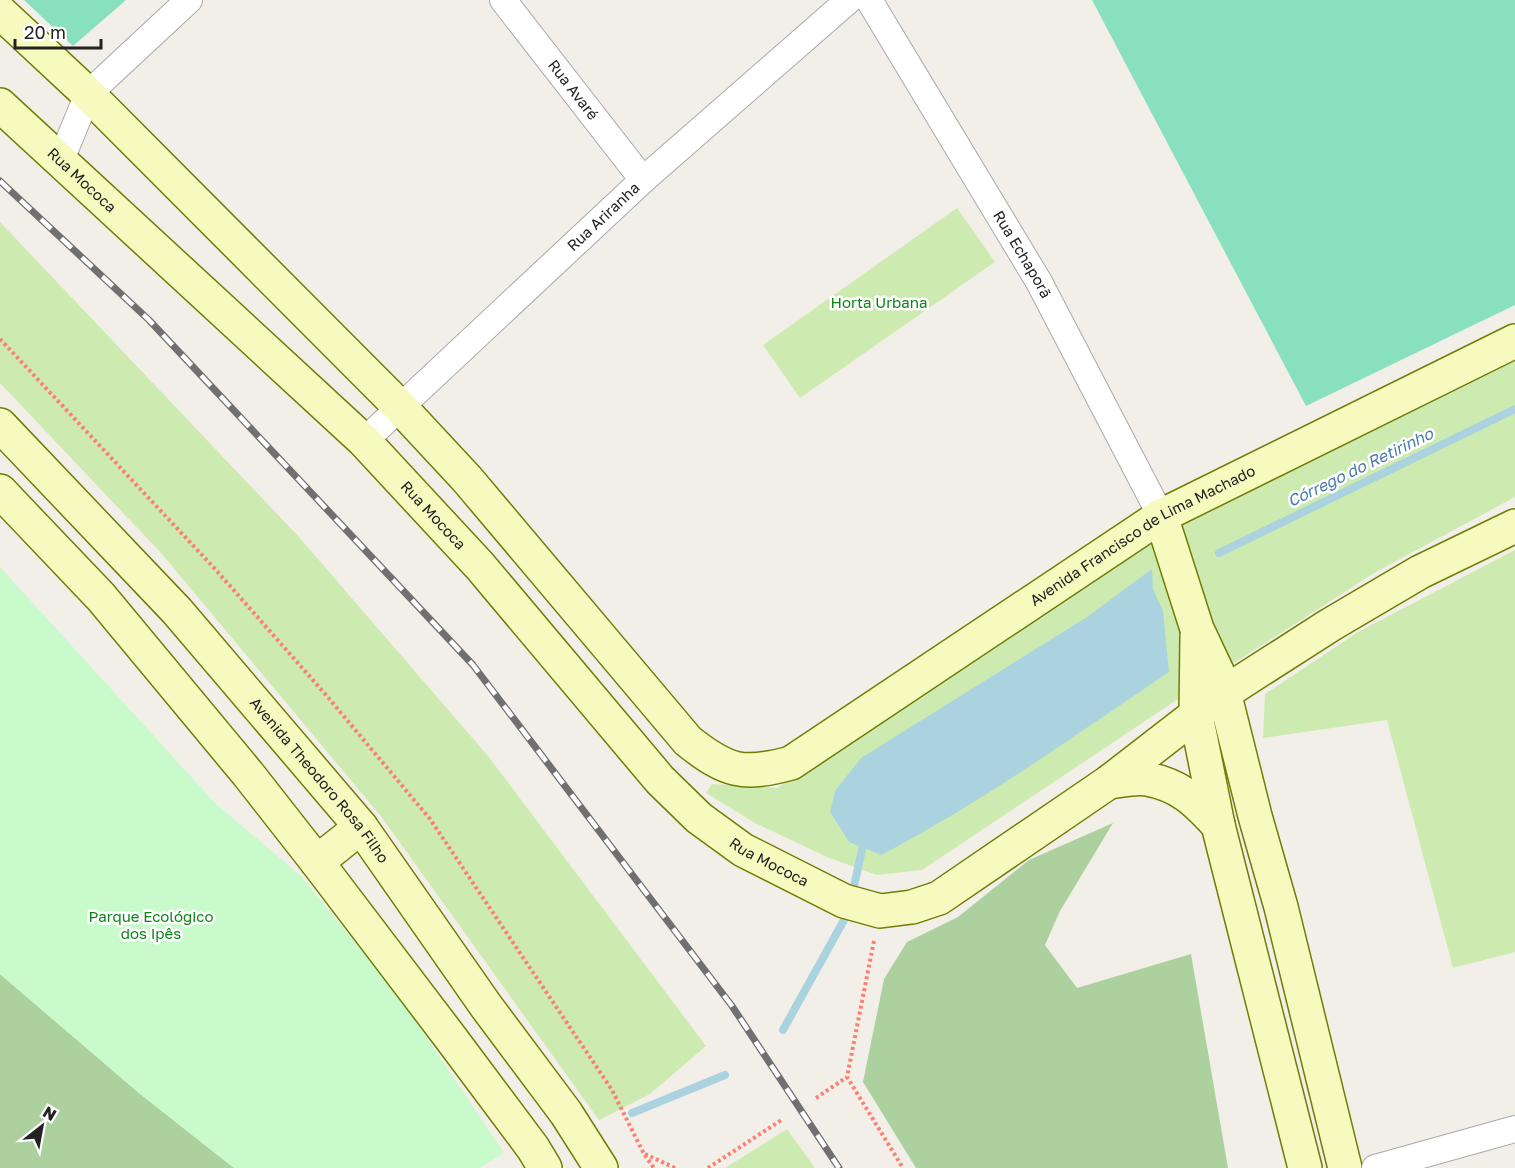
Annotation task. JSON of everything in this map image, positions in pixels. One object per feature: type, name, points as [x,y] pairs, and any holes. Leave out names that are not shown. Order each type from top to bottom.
[{"type":"main road","points":[[0,12],[88,94],[400,406]]},
{"type":"main road","name":"Rua Mococa","points":[[0,105],[364,441],[480,566],[660,780],[699,818],[743,850],[865,906]]},
{"type":"main road","name":"Avenida Francisco de Lima Machado","points":[[400,406],[467,479],[688,741],[710,759],[735,770],[761,771],[791,763],[1161,516],[1515,341]]},
{"type":"main road","name":"Avenida Theodoro Rosa Filho","points":[[0,425],[177,611],[285,741],[361,827],[486,1006],[566,1113],[601,1168]]},
{"type":"main road","points":[[0,491],[101,597],[248,774],[533,1148],[545,1168]]},
{"type":"main road","points":[[1161,516],[1197,629],[1221,680],[1255,816],[1281,906],[1345,1168]]},
{"type":"main road","points":[[865,906],[912,907],[939,898],[1109,782],[1224,693],[1330,625],[1420,572],[1515,526]]},
{"type":"main road","points":[[1197,629],[1196,715],[1218,825],[1305,1168]]},
{"type":"main road","points":[[248,774],[285,741]]},
{"type":"main road","points":[[1109,782],[1145,779],[1174,788],[1195,800],[1218,825]]},
{"type":"main road","points":[[317,862],[361,827]]},
{"type":"street","points":[[60,162],[88,94],[189,0]]},
{"type":"street","name":"Rua Avaré","points":[[503,0],[643,180]]},
{"type":"street","name":"Rua Ariranha","points":[[364,441],[643,180],[849,0]]},
{"type":"street","name":"Rua Echaporã","points":[[869,0],[1039,282],[1161,516]]},
{"type":"street","points":[[1375,1168],[1515,1129]]},
{"type":"path","points":[[0,339],[216,570],[326,695],[430,819],[612,1090],[654,1168]]},
{"type":"path","points":[[865,906],[847,1077],[903,1168]]},
{"type":"path","points":[[816,1098],[847,1077]]},
{"type":"path","points":[[708,1168],[783,1119]]},
{"type":"path","points":[[645,1154],[675,1168]]},
{"type":"green space","points":[[24,0],[126,0],[73,46]]},
{"type":"green space","points":[[1092,0],[1515,0],[1515,305],[1306,406]]},
{"type":"green space","name":"Horta Urbana","points":[[957,208],[995,262],[800,398],[763,345]]},
{"type":"green space","points":[[0,222],[299,537],[488,756],[706,1046],[650,1094],[599,1120],[380,815],[161,553],[0,383]]},
{"type":"green space","points":[[1515,353],[1515,497],[1374,573],[1175,701],[922,870],[877,875],[827,857],[755,823],[706,793],[712,784],[777,788],[865,731],[1199,501]]},
{"type":"green space","points":[[1515,550],[1515,952],[1453,968],[1387,720],[1263,738],[1265,694],[1358,632]]},
{"type":"green space","name":"Parque Ecológico dos Ipês","points":[[0,567],[215,803],[301,876],[398,995],[504,1153],[479,1168],[234,1168],[139,1093],[0,974]]},
{"type":"green space","points":[[1113,823],[1060,911],[1045,945],[1077,988],[1191,954],[1228,1168],[916,1168],[863,1082],[884,979],[907,942],[958,917],[1029,860]]},
{"type":"green space","points":[[0,974],[139,1093],[234,1168],[0,1168]]},
{"type":"green space","points":[[787,1129],[815,1168],[725,1168]]},
{"type":"water","points":[[1152,569],[1153,589],[1163,611],[1169,672],[991,791],[881,855],[849,842],[830,812],[835,791],[861,758],[1087,617]]},
{"type":"waterway","name":"Córrego do Retirinho","points":[[1219,553],[1515,409]]},
{"type":"waterway","points":[[852,895],[866,838]]},
{"type":"waterway","points":[[783,1030],[849,911]]},
{"type":"waterway","points":[[632,1113],[725,1075]]},
{"type":"railway","points":[[0,181],[149,320],[473,665],[732,1006],[839,1168]]}]
